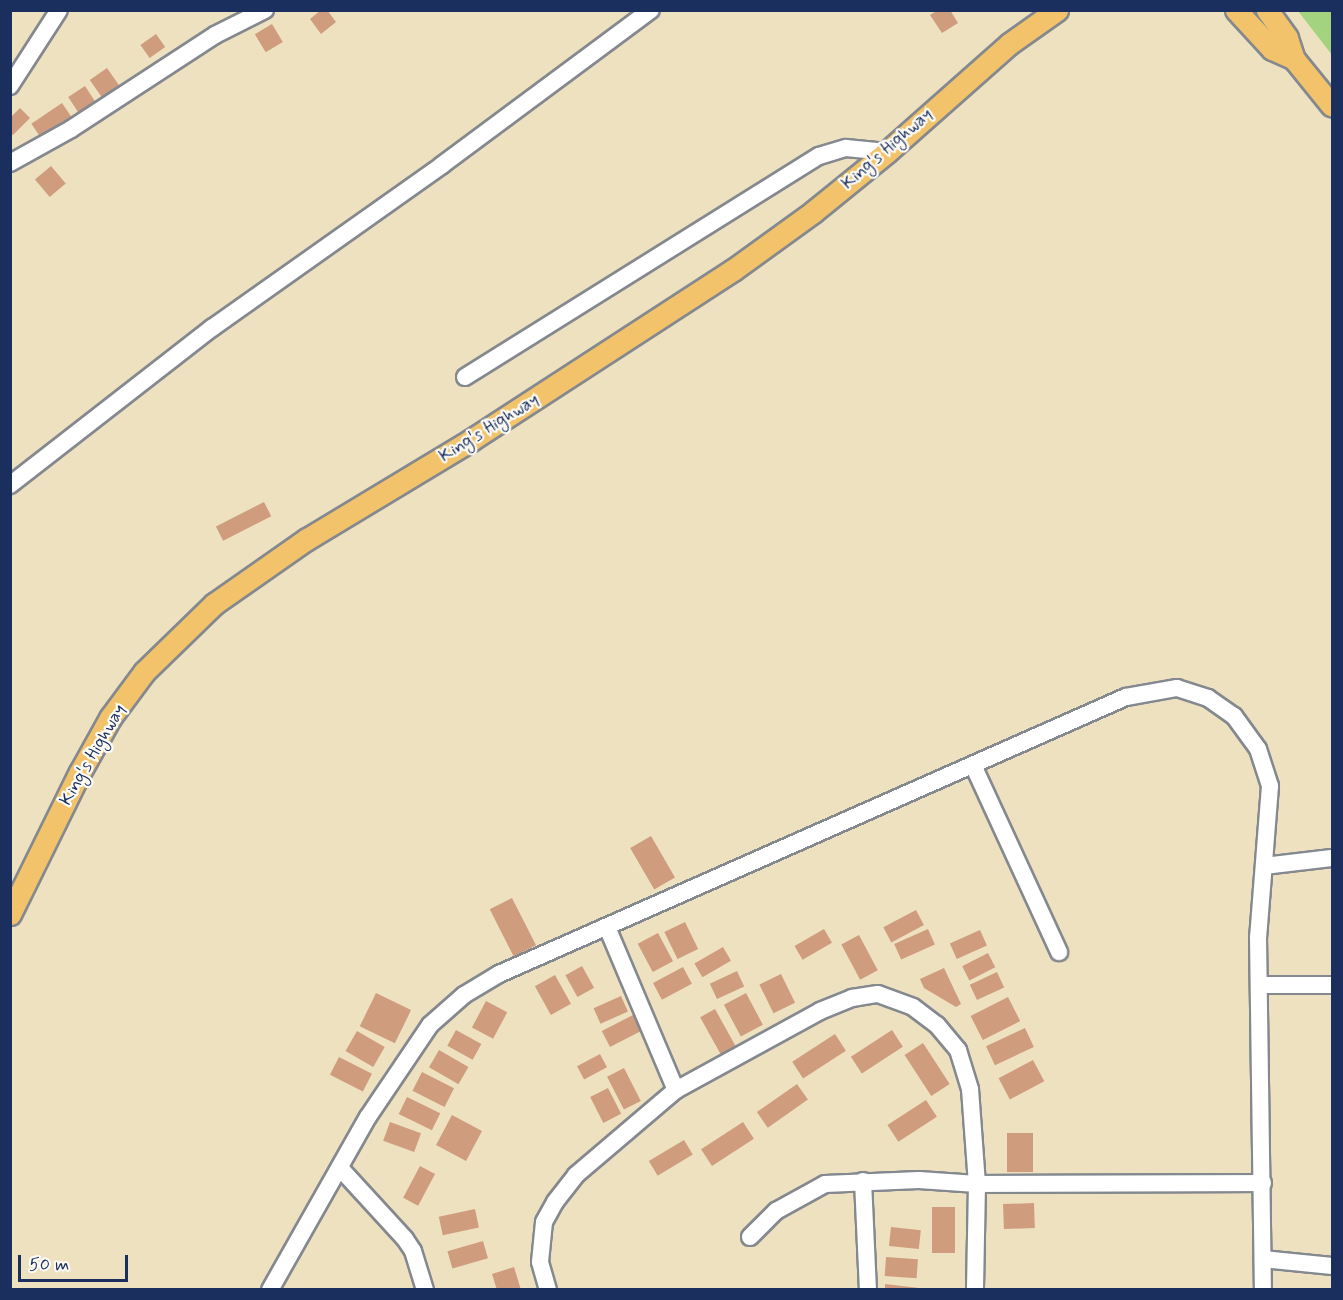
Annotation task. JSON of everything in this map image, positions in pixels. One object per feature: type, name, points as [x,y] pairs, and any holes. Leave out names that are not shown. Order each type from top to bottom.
[{"type":"main road","points":[[1236,10],[1272,49],[1294,59]]},
{"type":"main road","points":[[1267,10],[1287,38],[1294,59],[1332,106]]},
{"type":"main road","name":"King's Highway","points":[[10,914],[80,772],[110,718],[144,672],[214,604],[307,539],[521,409],[733,270],[813,212],[886,152],[1009,44],[1054,11]]},
{"type":"street","points":[[10,86],[59,10]]},
{"type":"street","points":[[10,164],[71,129],[215,35],[265,10]]},
{"type":"street","points":[[10,485],[212,328],[442,165],[651,10]]},
{"type":"street","points":[[465,377],[819,156],[846,148],[886,152]]},
{"type":"street","points":[[270,1290],[368,1117],[430,1025],[464,995],[499,974],[1126,697],[1178,688],[1208,698],[1234,716],[1258,749],[1270,786],[1258,937],[1263,1290]]},
{"type":"street","points":[[973,765],[1059,952]]},
{"type":"street","points":[[1264,866],[1332,858]]},
{"type":"street","points":[[607,927],[676,1090]]},
{"type":"street","points":[[1260,985],[1332,985]]},
{"type":"street","points":[[548,1290],[540,1262],[544,1222],[555,1202],[576,1175],[676,1090],[820,1011],[852,998],[878,994],[913,1007],[937,1025],[958,1050],[970,1089],[977,1184],[975,1290]]},
{"type":"street","points":[[340,1168],[405,1239],[413,1251],[426,1290]]},
{"type":"street","points":[[750,1237],[776,1211],[825,1184],[919,1180],[977,1184],[1263,1183]]},
{"type":"street","points":[[863,1181],[868,1290]]},
{"type":"street","points":[[1263,1259],[1332,1266]]},
{"type":"green space","points":[[1298,11],[1332,11],[1332,55]]},
{"type":"building","points":[[321,10],[327,10],[336,22],[321,34],[310,19]]},
{"type":"building","points":[[938,10],[950,10],[958,23],[942,33],[930,15]]},
{"type":"building","points":[[272,24],[283,42],[266,52],[255,34]]},
{"type":"building","points":[[156,34],[165,47],[150,58],[140,45]]},
{"type":"building","points":[[107,68],[119,85],[102,97],[90,80]]},
{"type":"building","points":[[85,86],[96,103],[79,114],[68,97]]},
{"type":"building","points":[[62,103],[72,118],[41,139],[31,124]]},
{"type":"building","points":[[20,108],[30,118],[13,135],[10,133],[10,118]]},
{"type":"building","points":[[51,166],[66,184],[50,197],[35,179]]},
{"type":"building","points":[[264,502],[271,516],[223,541],[216,527]]},
{"type":"building","points":[[651,836],[675,878],[654,890],[630,848]]},
{"type":"building","points":[[512,898],[536,945],[514,957],[490,909]]},
{"type":"building","points":[[916,910],[924,925],[891,942],[883,927]]},
{"type":"building","points":[[685,922],[698,949],[677,959],[664,932]]},
{"type":"building","points":[[824,929],[832,943],[803,960],[795,946]]},
{"type":"building","points":[[928,929],[935,945],[901,960],[894,944]]},
{"type":"building","points":[[980,930],[987,946],[957,959],[950,943]]},
{"type":"building","points":[[658,933],[673,961],[653,972],[638,944]]},
{"type":"building","points":[[859,935],[878,970],[860,980],[841,944]]},
{"type":"building","points":[[723,947],[731,961],[702,977],[694,964]]},
{"type":"building","points":[[988,953],[995,967],[969,980],[962,966]]},
{"type":"building","points":[[582,966],[594,988],[578,997],[565,975]]},
{"type":"building","points":[[683,967],[692,984],[662,1000],[653,983]]},
{"type":"building","points":[[944,968],[961,1004],[956,1007],[924,988],[920,979]]},
{"type":"building","points":[[737,971],[744,986],[717,999],[710,984]]},
{"type":"building","points":[[997,972],[1004,987],[977,1000],[970,985]]},
{"type":"building","points":[[781,974],[795,1003],[773,1013],[759,985]]},
{"type":"building","points":[[555,975],[571,1004],[551,1015],[535,986]]},
{"type":"building","points":[[376,993],[411,1010],[395,1043],[360,1026]]},
{"type":"building","points":[[746,993],[763,1025],[741,1037],[724,1005]]},
{"type":"building","points":[[621,996],[628,1012],[601,1024],[594,1008]]},
{"type":"building","points":[[1008,997],[1020,1021],[983,1040],[971,1016]]},
{"type":"building","points":[[486,1001],[507,1012],[493,1039],[472,1027]]},
{"type":"building","points":[[715,1009],[737,1048],[722,1057],[700,1017]]},
{"type":"building","points":[[633,1015],[641,1031],[610,1047],[602,1031]]},
{"type":"building","points":[[1025,1028],[1034,1047],[995,1065],[986,1046]]},
{"type":"building","points":[[456,1030],[481,1044],[473,1060],[447,1046]]},
{"type":"building","points":[[892,1030],[903,1047],[862,1073],[851,1057]]},
{"type":"building","points":[[357,1031],[385,1047],[373,1067],[345,1051]]},
{"type":"building","points":[[835,1034],[846,1051],[803,1079],[792,1062]]},
{"type":"building","points":[[923,1043],[950,1084],[931,1096],[905,1055]]},
{"type":"building","points":[[439,1050],[468,1067],[458,1084],[429,1067]]},
{"type":"building","points":[[600,1054],[607,1067],[584,1079],[577,1066]]},
{"type":"building","points":[[339,1057],[372,1074],[363,1092],[330,1075]]},
{"type":"building","points":[[1033,1060],[1044,1081],[1010,1100],[999,1078]]},
{"type":"building","points":[[624,1068],[641,1101],[624,1110],[607,1077]]},
{"type":"building","points":[[422,1072],[454,1088],[445,1107],[412,1091]]},
{"type":"building","points":[[797,1084],[808,1100],[768,1128],[757,1112]]},
{"type":"building","points":[[608,1088],[621,1114],[603,1123],[590,1097]]},
{"type":"building","points":[[407,1097],[440,1113],[432,1130],[399,1114]]},
{"type":"building","points":[[926,1100],[937,1117],[898,1142],[887,1125]]},
{"type":"building","points":[[452,1115],[482,1131],[466,1161],[436,1145]]},
{"type":"building","points":[[390,1122],[421,1133],[414,1152],[383,1141]]},
{"type":"building","points":[[743,1122],[754,1139],[712,1166],[701,1149]]},
{"type":"building","points":[[1007,1133],[1033,1133],[1033,1172],[1007,1172]]},
{"type":"building","points":[[684,1140],[693,1155],[658,1176],[649,1161]]},
{"type":"building","points":[[420,1166],[435,1174],[418,1206],[403,1198]]},
{"type":"building","points":[[1034,1203],[1035,1228],[1004,1229],[1003,1204]]},
{"type":"building","points":[[932,1207],[955,1207],[955,1253],[932,1253]]},
{"type":"building","points":[[475,1209],[479,1228],[443,1235],[439,1217]]},
{"type":"building","points":[[891,1227],[921,1230],[919,1249],[889,1246]]},
{"type":"building","points":[[483,1241],[488,1258],[452,1269],[447,1251]]},
{"type":"building","points":[[886,1257],[918,1259],[917,1278],[885,1276]]},
{"type":"building","points":[[514,1267],[521,1290],[497,1290],[492,1274]]},
{"type":"building","points":[[885,1284],[919,1288],[918,1290],[885,1290]]}]
